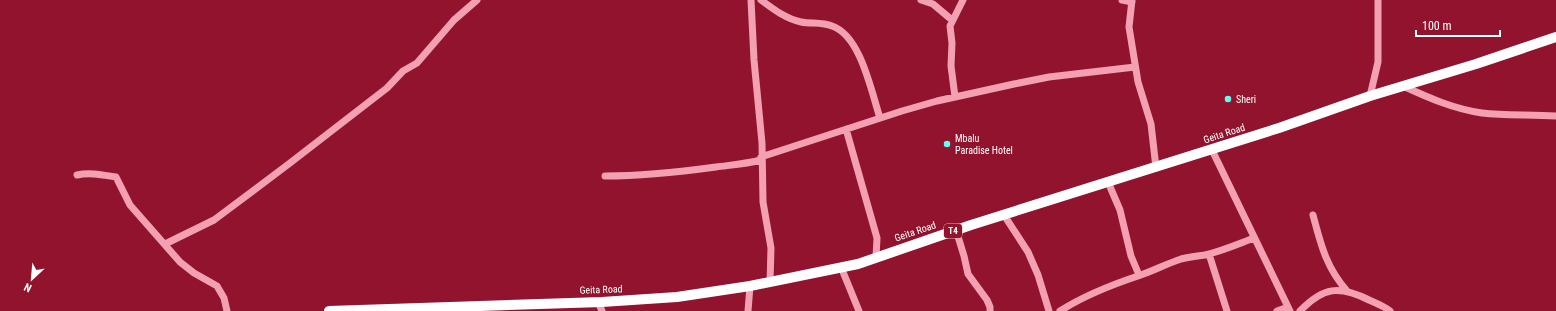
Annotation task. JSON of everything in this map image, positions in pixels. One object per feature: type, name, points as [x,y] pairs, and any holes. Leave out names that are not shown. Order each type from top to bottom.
[{"type":"highway","name":"Geita Road","points":[[329,311],[600,306],[677,297],[750,286],[841,267],[1212,150],[1370,96],[1556,37]]},
{"type":"street","points":[[165,244],[214,220],[290,164],[387,88],[403,71],[417,63],[454,20],[477,0]]},
{"type":"street","points":[[751,0],[754,60],[762,143],[761,158],[763,202],[771,248],[770,282]]},
{"type":"street","points":[[761,0],[787,17],[802,22],[816,22],[832,26],[842,31],[852,42],[861,59],[880,118]]},
{"type":"street","points":[[921,0],[933,4],[952,20]]},
{"type":"street","points":[[955,97],[951,66],[952,43],[950,26],[962,0]]},
{"type":"street","points":[[1122,0],[1132,1],[1129,27],[1138,82],[1151,124],[1156,168]]},
{"type":"street","points":[[1370,96],[1378,62],[1378,0]]},
{"type":"street","points":[[605,176],[663,174],[744,164],[846,129],[923,105],[1050,77],[1135,66]]},
{"type":"street","points":[[1403,86],[1453,107],[1482,113],[1556,116]]},
{"type":"street","points":[[846,129],[877,238],[876,257]]},
{"type":"street","points":[[1212,150],[1289,309],[1277,311]]},
{"type":"street","points":[[77,175],[96,174],[116,178],[130,205],[180,262],[194,273],[216,286],[224,298],[227,311]]},
{"type":"street","points":[[1108,182],[1120,210],[1131,256],[1139,276]]},
{"type":"street","points":[[1004,215],[1028,252],[1038,275],[1049,311]]},
{"type":"street","points":[[1313,215],[1328,264],[1334,275],[1347,291]]},
{"type":"street","points":[[956,230],[968,274],[987,300],[990,311]]},
{"type":"street","points":[[1060,311],[1098,291],[1119,282],[1139,276],[1160,266],[1183,258],[1209,254],[1254,238]]},
{"type":"street","points":[[1209,254],[1227,311]]},
{"type":"street","points":[[841,267],[859,311]]},
{"type":"street","points":[[748,311],[750,286]]},
{"type":"street","points":[[1300,311],[1310,301],[1326,291],[1341,290],[1357,294],[1390,311]]},
{"type":"place","name":"Sheri","points":[[1228,99]]},
{"type":"place","name":"Mbalu Paradise Hotel","points":[[947,144]]}]
